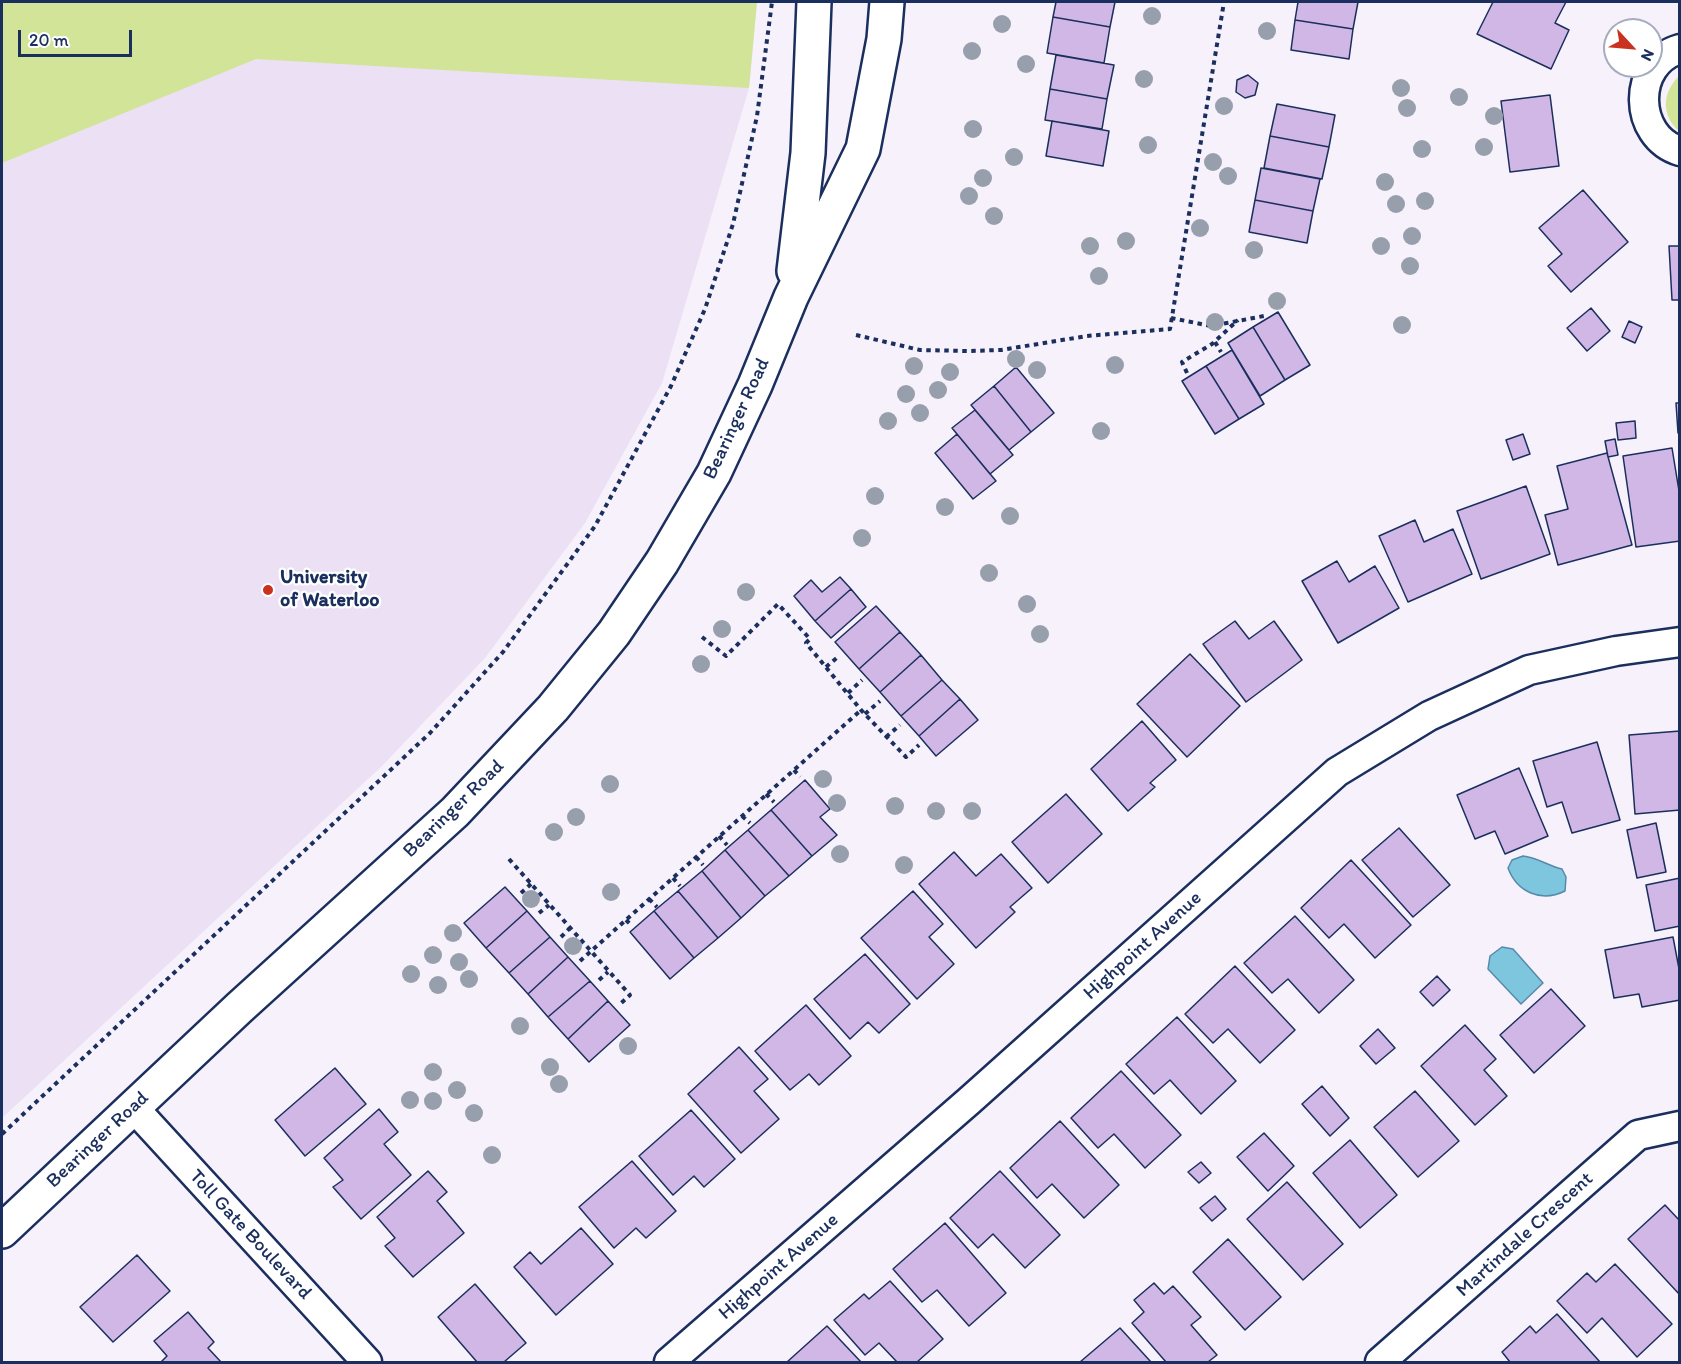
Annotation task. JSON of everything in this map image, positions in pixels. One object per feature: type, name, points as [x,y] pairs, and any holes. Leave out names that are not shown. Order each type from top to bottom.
[{"type":"street","name":"Bearinger Road","points":[[791,297],[808,153],[814,2]]},
{"type":"street","name":"Bearinger Road","points":[[2,1231],[133,1107],[455,812],[553,708],[594,658],[662,562],[714,473],[755,385],[791,297],[863,149],[884,39],[887,2]]},
{"type":"street","points":[[1680,49],[1664,57],[1651,71],[1644,89],[1644,106],[1649,125],[1660,140],[1680,151]]},
{"type":"street","name":"Highpoint Avenue","points":[[669,1362],[969,1101],[1337,772],[1429,716],[1529,670],[1616,651],[1680,642]]},
{"type":"street","name":"Toll Gate Boulevard","points":[[133,1107],[367,1362]]},
{"type":"street","name":"Martindale Crescent","points":[[1380,1362],[1638,1136],[1680,1126]]},
{"type":"path","points":[[2,1134],[430,733],[504,652],[595,526],[671,386],[705,309],[732,224],[757,116],[771,2]]},
{"type":"path","points":[[856,335],[920,350],[1000,350],[1087,336],[1170,329],[1224,2]]},
{"type":"path","points":[[1171,318],[1211,326],[1264,316]]},
{"type":"path","points":[[1187,373],[1182,362],[1215,342],[1239,320]]},
{"type":"path","points":[[1230,328],[1235,335]]},
{"type":"path","points":[[1215,342],[1221,352]]},
{"type":"path","points":[[702,638],[726,656],[778,604],[810,639],[806,643],[886,737],[906,757],[919,746]]},
{"type":"path","points":[[826,667],[839,656]]},
{"type":"path","points":[[848,693],[862,680]]},
{"type":"path","points":[[866,714],[880,701]]},
{"type":"path","points":[[580,961],[861,710]]},
{"type":"path","points":[[886,737],[900,726]]},
{"type":"path","points":[[794,770],[800,777]]},
{"type":"path","points":[[766,794],[774,802]]},
{"type":"path","points":[[742,816],[750,823]]},
{"type":"path","points":[[719,836],[727,845]]},
{"type":"path","points":[[696,857],[703,865]]},
{"type":"path","points":[[509,859],[630,995],[620,1004]]},
{"type":"path","points":[[673,878],[680,886]]},
{"type":"path","points":[[521,893],[531,884]]},
{"type":"path","points":[[649,899],[657,906]]},
{"type":"path","points":[[539,914],[549,904]]},
{"type":"path","points":[[626,920],[632,926]]},
{"type":"path","points":[[561,937],[570,928]]},
{"type":"path","points":[[599,980],[608,972]]},
{"type":"shaded area","name":"University of Waterloo","points":[[2,2],[757,2],[749,88],[662,383],[585,523],[485,658],[381,767],[2,1118]]},
{"type":"green space","points":[[2,2],[757,2],[749,88],[256,59],[2,163]]},
{"type":"green space","points":[[1679,76],[1679,131],[1669,118],[1666,104],[1669,90]]},
{"type":"water","points":[[1523,856],[1562,869],[1566,877],[1565,891],[1547,896],[1524,889],[1517,883],[1508,868],[1512,860]]},
{"type":"water","points":[[1502,947],[1513,949],[1543,983],[1521,1004],[1488,969],[1490,956]]},
{"type":"building","points":[[1056,2],[1115,2],[1110,27],[1053,17]]},
{"type":"building","points":[[1298,2],[1358,2],[1353,29],[1295,20]]},
{"type":"building","points":[[1493,2],[1566,2],[1555,23],[1569,30],[1551,69],[1477,34]]},
{"type":"building","points":[[1053,17],[1110,27],[1104,63],[1047,53]]},
{"type":"building","points":[[1295,20],[1353,29],[1349,59],[1291,50]]},
{"type":"building","points":[[1056,55],[1114,65],[1107,99],[1050,89]]},
{"type":"building","points":[[1248,75],[1258,83],[1255,95],[1245,98],[1236,92],[1237,80]]},
{"type":"building","points":[[1050,89],[1107,99],[1102,129],[1045,120]]},
{"type":"building","points":[[1550,95],[1559,166],[1510,172],[1501,101]]},
{"type":"building","points":[[1277,104],[1335,115],[1329,147],[1270,136]]},
{"type":"building","points":[[1052,121],[1109,131],[1103,166],[1046,156]]},
{"type":"building","points":[[1270,136],[1329,147],[1322,179],[1264,168]]},
{"type":"building","points":[[1261,168],[1320,179],[1313,211],[1255,200]]},
{"type":"building","points":[[1583,190],[1628,242],[1571,292],[1548,266],[1562,254],[1539,228]]},
{"type":"building","points":[[1255,200],[1313,211],[1307,243],[1249,232]]},
{"type":"building","points":[[1669,246],[1680,246],[1680,300],[1672,300]]},
{"type":"building","points":[[1591,308],[1610,331],[1587,351],[1567,328]]},
{"type":"building","points":[[1278,312],[1310,365],[1285,380],[1253,327]]},
{"type":"building","points":[[1629,321],[1642,327],[1635,343],[1622,337]]},
{"type":"building","points":[[1253,327],[1285,380],[1260,396],[1228,343]]},
{"type":"building","points":[[1232,350],[1264,404],[1239,419],[1206,366]]},
{"type":"building","points":[[1206,366],[1239,419],[1215,434],[1182,381]]},
{"type":"building","points":[[1016,367],[1054,413],[1031,432],[994,386]]},
{"type":"building","points":[[994,386],[1031,432],[1009,450],[971,405]]},
{"type":"building","points":[[1676,403],[1680,403],[1680,433],[1678,433]]},
{"type":"building","points":[[975,410],[1013,455],[990,474],[952,428]]},
{"type":"building","points":[[1635,421],[1636,438],[1618,440],[1616,423]]},
{"type":"building","points":[[957,434],[996,481],[973,499],[935,453]]},
{"type":"building","points":[[1523,434],[1530,454],[1513,460],[1506,440]]},
{"type":"building","points":[[1615,439],[1618,455],[1608,457],[1605,441]]},
{"type":"building","points":[[1672,448],[1680,497],[1680,541],[1636,547],[1623,456]]},
{"type":"building","points":[[1607,453],[1632,545],[1558,565],[1545,515],[1568,509],[1557,466]]},
{"type":"building","points":[[1526,486],[1550,554],[1481,579],[1457,511]]},
{"type":"building","points":[[1415,520],[1424,542],[1453,529],[1472,574],[1408,602],[1379,536]]},
{"type":"building","points":[[1337,561],[1349,582],[1375,566],[1399,608],[1338,643],[1302,581]]},
{"type":"building","points":[[840,577],[851,589],[815,621],[794,596],[811,580],[822,592]]},
{"type":"building","points":[[851,589],[866,607],[831,638],[815,621]]},
{"type":"building","points":[[876,606],[900,632],[859,669],[835,642]]},
{"type":"building","points":[[1235,621],[1249,639],[1274,621],[1302,660],[1246,702],[1203,644]]},
{"type":"building","points":[[900,632],[921,655],[880,692],[859,669]]},
{"type":"building","points":[[1190,654],[1240,706],[1187,757],[1137,704]]},
{"type":"building","points":[[921,655],[942,680],[901,716],[880,692]]},
{"type":"building","points":[[942,680],[960,699],[919,736],[901,716]]},
{"type":"building","points":[[960,699],[978,720],[936,756],[919,736]]},
{"type":"building","points":[[1142,721],[1176,760],[1150,783],[1155,787],[1128,811],[1091,769]]},
{"type":"building","points":[[1680,731],[1680,810],[1635,814],[1629,735]]},
{"type":"building","points":[[1597,742],[1620,820],[1572,833],[1562,802],[1547,807],[1533,761]]},
{"type":"building","points":[[1519,768],[1548,836],[1505,854],[1495,831],[1475,839],[1457,795]]},
{"type":"building","points":[[805,780],[830,809],[820,817],[837,835],[812,856],[771,810]]},
{"type":"building","points":[[1066,794],[1102,834],[1048,883],[1012,842]]},
{"type":"building","points":[[771,810],[812,856],[789,876],[748,830]]},
{"type":"building","points":[[1656,823],[1666,872],[1637,878],[1627,830]]},
{"type":"building","points":[[1399,828],[1450,885],[1413,917],[1362,860]]},
{"type":"building","points":[[748,830],[789,876],[765,896],[725,850]]},
{"type":"building","points":[[725,850],[765,896],[741,918],[702,871]]},
{"type":"building","points":[[954,852],[976,876],[1001,854],[1032,888],[1010,907],[1015,912],[976,948],[919,884]]},
{"type":"building","points":[[1351,860],[1411,925],[1375,958],[1344,924],[1329,938],[1301,908]]},
{"type":"building","points":[[702,871],[741,918],[718,938],[678,891]]},
{"type":"building","points":[[1680,878],[1680,926],[1655,931],[1646,885]]},
{"type":"building","points":[[505,887],[527,911],[486,948],[464,923]]},
{"type":"building","points":[[678,891],[718,938],[694,958],[654,911]]},
{"type":"building","points":[[913,891],[943,924],[929,937],[954,964],[917,999],[861,938]]},
{"type":"building","points":[[527,911],[550,937],[509,973],[486,948]]},
{"type":"building","points":[[654,911],[694,958],[670,979],[630,932]]},
{"type":"building","points":[[1295,916],[1354,980],[1319,1013],[1288,979],[1272,993],[1244,963]]},
{"type":"building","points":[[550,937],[568,957],[528,994],[509,973]]},
{"type":"building","points":[[1673,937],[1680,974],[1680,1000],[1642,1007],[1639,994],[1614,998],[1605,950]]},
{"type":"building","points":[[865,954],[910,1004],[879,1033],[868,1022],[850,1039],[814,999]]},
{"type":"building","points":[[568,957],[590,981],[548,1017],[528,994]]},
{"type":"building","points":[[1235,966],[1295,1030],[1260,1063],[1228,1029],[1213,1043],[1185,1014]]},
{"type":"building","points":[[1437,976],[1450,990],[1433,1006],[1420,992]]},
{"type":"building","points":[[590,981],[608,1001],[568,1039],[548,1017]]},
{"type":"building","points":[[1551,989],[1585,1026],[1534,1073],[1500,1035]]},
{"type":"building","points":[[608,1001],[630,1025],[589,1062],[568,1039]]},
{"type":"building","points":[[806,1005],[851,1056],[819,1085],[809,1074],[790,1090],[755,1051]]},
{"type":"building","points":[[1177,1017],[1236,1081],[1201,1114],[1170,1080],[1154,1094],[1126,1064]]},
{"type":"building","points":[[1465,1025],[1496,1059],[1484,1070],[1507,1096],[1475,1125],[1421,1066]]},
{"type":"building","points":[[1378,1029],[1395,1048],[1376,1064],[1360,1046]]},
{"type":"building","points":[[739,1047],[768,1079],[754,1091],[779,1119],[741,1153],[688,1094]]},
{"type":"building","points":[[335,1068],[366,1104],[305,1156],[275,1120]]},
{"type":"building","points":[[1121,1071],[1181,1135],[1145,1168],[1114,1134],[1098,1148],[1071,1118]]},
{"type":"building","points":[[1322,1086],[1349,1118],[1330,1136],[1302,1104]]},
{"type":"building","points":[[1415,1091],[1459,1141],[1418,1177],[1374,1127]]},
{"type":"building","points":[[379,1109],[398,1132],[384,1144],[411,1175],[361,1219],[333,1187],[343,1180],[324,1158]]},
{"type":"building","points":[[691,1110],[735,1159],[704,1187],[694,1176],[673,1195],[639,1156]]},
{"type":"building","points":[[1060,1121],[1119,1185],[1084,1218],[1052,1184],[1037,1198],[1010,1168]]},
{"type":"building","points":[[1264,1133],[1294,1166],[1268,1191],[1237,1157]]},
{"type":"building","points":[[1350,1140],[1397,1195],[1360,1228],[1313,1173]]},
{"type":"building","points":[[632,1161],[676,1211],[646,1238],[636,1228],[614,1248],[579,1207]]},
{"type":"building","points":[[1201,1162],[1211,1173],[1199,1183],[1188,1172]]},
{"type":"building","points":[[428,1171],[447,1192],[437,1201],[464,1233],[413,1277],[385,1246],[395,1238],[377,1217]]},
{"type":"building","points":[[1000,1171],[1060,1235],[1025,1268],[993,1234],[978,1248],[950,1218]]},
{"type":"building","points":[[1287,1182],[1343,1244],[1303,1280],[1247,1219]]},
{"type":"building","points":[[1215,1196],[1226,1209],[1212,1221],[1200,1208]]},
{"type":"building","points":[[1665,1205],[1680,1221],[1680,1295],[1628,1239]]},
{"type":"building","points":[[945,1223],[1006,1293],[969,1326],[937,1290],[922,1302],[893,1269]]},
{"type":"building","points":[[581,1228],[613,1264],[556,1315],[514,1267],[530,1252],[541,1264]]},
{"type":"building","points":[[1228,1239],[1281,1297],[1245,1330],[1193,1272]]},
{"type":"building","points":[[137,1255],[170,1291],[113,1342],[80,1307]]},
{"type":"building","points":[[1615,1264],[1672,1324],[1637,1357],[1602,1318],[1587,1333],[1557,1301],[1587,1273],[1596,1282]]},
{"type":"building","points":[[890,1281],[943,1339],[917,1362],[897,1362],[879,1343],[865,1355],[834,1320],[864,1294],[869,1299]]},
{"type":"building","points":[[1154,1283],[1164,1294],[1173,1286],[1201,1317],[1191,1325],[1217,1355],[1208,1362],[1166,1362],[1132,1323],[1144,1312],[1134,1300]]},
{"type":"building","points":[[475,1284],[526,1343],[504,1362],[477,1362],[438,1317]]},
{"type":"building","points":[[188,1312],[214,1342],[208,1348],[221,1362],[161,1362],[167,1356],[154,1341]]},
{"type":"building","points":[[1557,1314],[1600,1362],[1510,1362],[1502,1352],[1530,1326],[1536,1333]]},
{"type":"building","points":[[827,1326],[861,1362],[787,1362]]},
{"type":"building","points":[[1120,1328],[1151,1362],[1080,1362]]},
{"type":"place","name":"University of Waterloo","points":[[268,590]]}]
